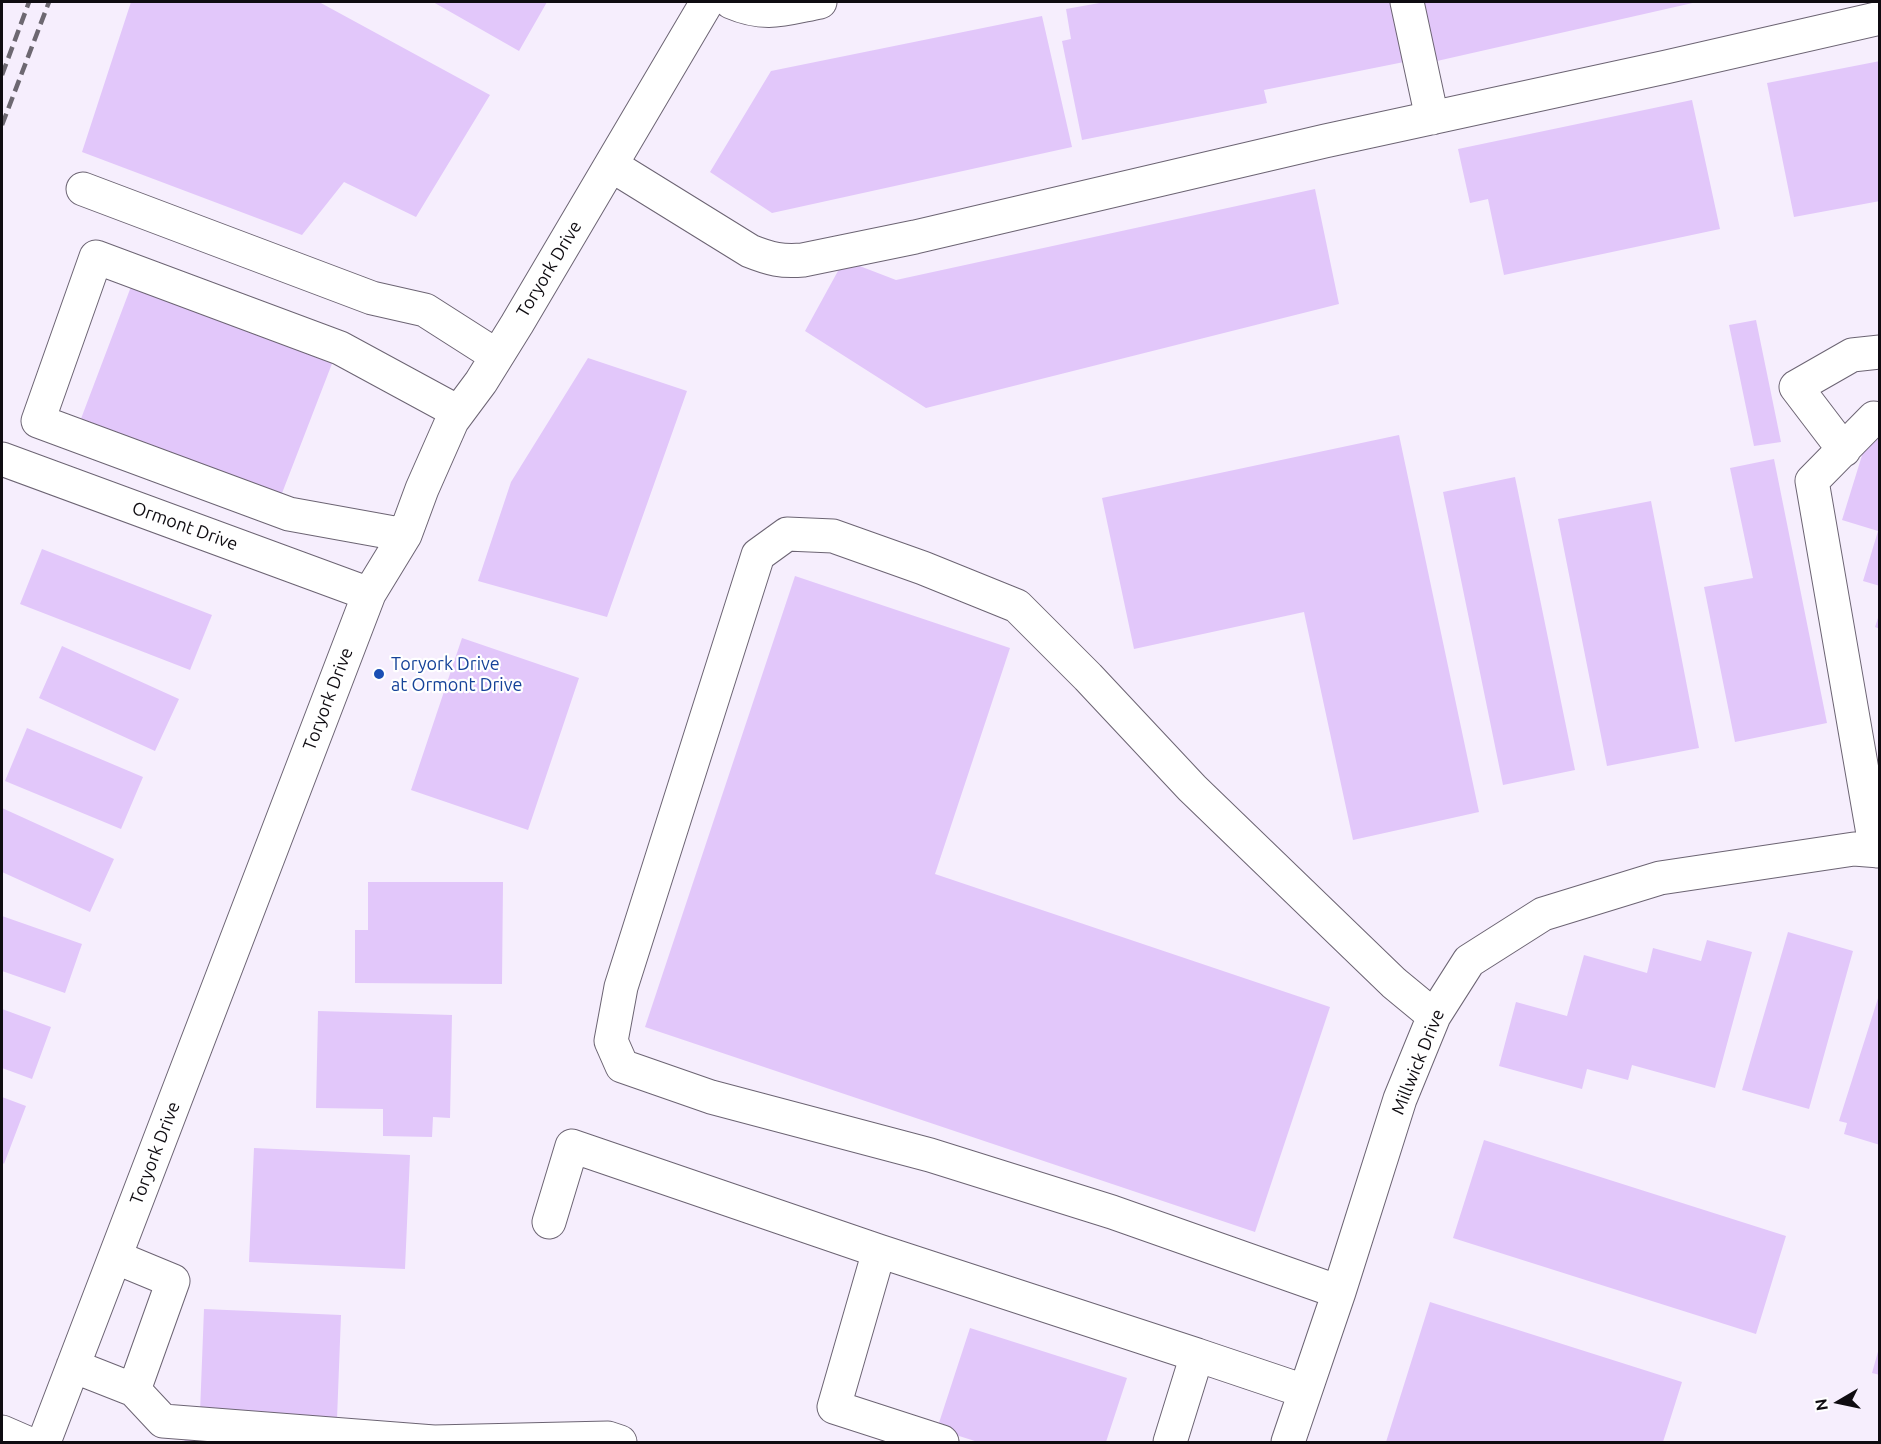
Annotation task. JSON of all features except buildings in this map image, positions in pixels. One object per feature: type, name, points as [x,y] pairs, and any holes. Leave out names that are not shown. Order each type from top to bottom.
[{"type":"street","name":"Toryork Drive","points":[[44,1443],[369,594],[405,535],[448,430],[458,412],[497,356],[707,2]]},
{"type":"street","points":[[731,2],[745,8],[774,12],[820,2]]},
{"type":"street","points":[[1407,2],[1432,118]]},
{"type":"street","points":[[611,165],[750,251],[766,258],[784,261],[803,260],[915,237],[1325,141],[1880,18]]},
{"type":"street","points":[[83,189],[372,298],[424,310],[497,356]]},
{"type":"street","points":[[405,535],[289,514],[38,421],[96,256],[340,348],[458,412]]},
{"type":"street","points":[[1844,450],[1796,387],[1851,355],[1880,352]]},
{"type":"street","points":[[1878,851],[1812,482],[1874,418],[1880,419]]},
{"type":"street","name":"Ormont Drive","points":[[2,459],[369,594]]},
{"type":"street","points":[[1339,1292],[1100,1208],[930,1155],[711,1096],[622,1066],[610,1041],[621,987],[758,555],[787,534],[833,536],[923,568],[1017,606],[1201,796],[1394,983],[1434,1016]]},
{"type":"street","name":"Millwick Drive","points":[[1288,1443],[1400,1099],[1434,1016],[1470,961],[1543,914],[1660,878],[1854,849],[1878,851]]},
{"type":"street","points":[[549,1222],[572,1146],[879,1251],[1305,1390]]},
{"type":"street","points":[[879,1251],[834,1407],[942,1443]]},
{"type":"street","points":[[115,1257],[173,1281],[134,1390]]},
{"type":"street","points":[[1170,1443],[1197,1355]]},
{"type":"street","points":[[73,1366],[134,1390],[163,1420],[434,1442],[608,1438],[620,1443]]},
{"type":"street","points":[[2,1432],[25,1443]]},
{"type":"railway","points":[[2,75],[29,2]]},
{"type":"railway","points":[[2,125],[49,2]]},
{"type":"place","name":"Toryork Drive at Ormont Drive","points":[[379,674]]}]
